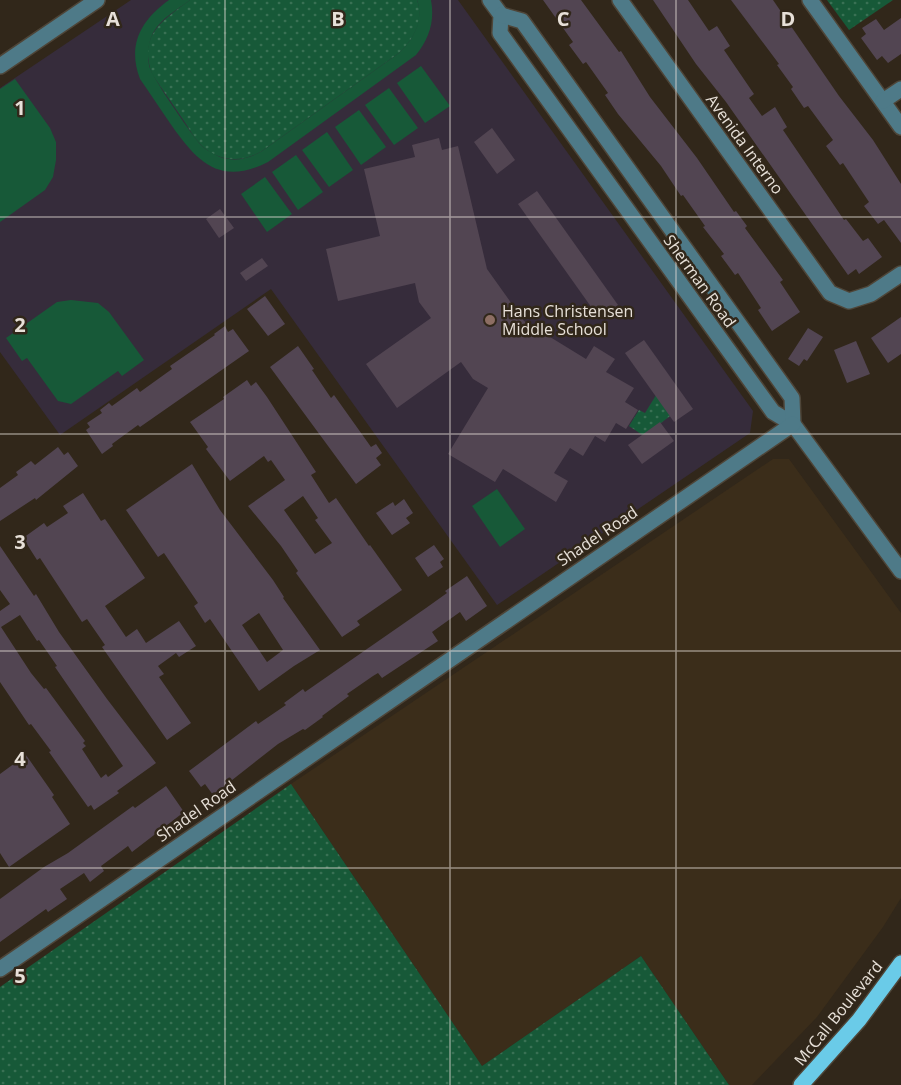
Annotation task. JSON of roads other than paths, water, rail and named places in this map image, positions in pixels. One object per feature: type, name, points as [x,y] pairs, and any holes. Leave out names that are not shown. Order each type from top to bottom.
[{"type":"main road","name":"McCall Boulevard","points":[[801,1085],[859,1020],[901,963]]},
{"type":"street","points":[[0,66],[98,0]]},
{"type":"street","name":"Sherman Road","points":[[490,0],[501,15],[500,33],[569,129],[773,412],[793,424],[901,571]]},
{"type":"street","name":"Avenida Interno","points":[[620,0],[830,293],[849,301],[871,294],[901,274]]},
{"type":"street","points":[[810,0],[901,127]]},
{"type":"street","points":[[501,15],[522,21],[744,328],[792,398],[793,424]]},
{"type":"street","points":[[883,101],[901,88]]},
{"type":"street","name":"Shadel Road","points":[[0,969],[793,424]]},
{"type":"place","name":"Hans Christensen Middle School","points":[[490,320]]}]
